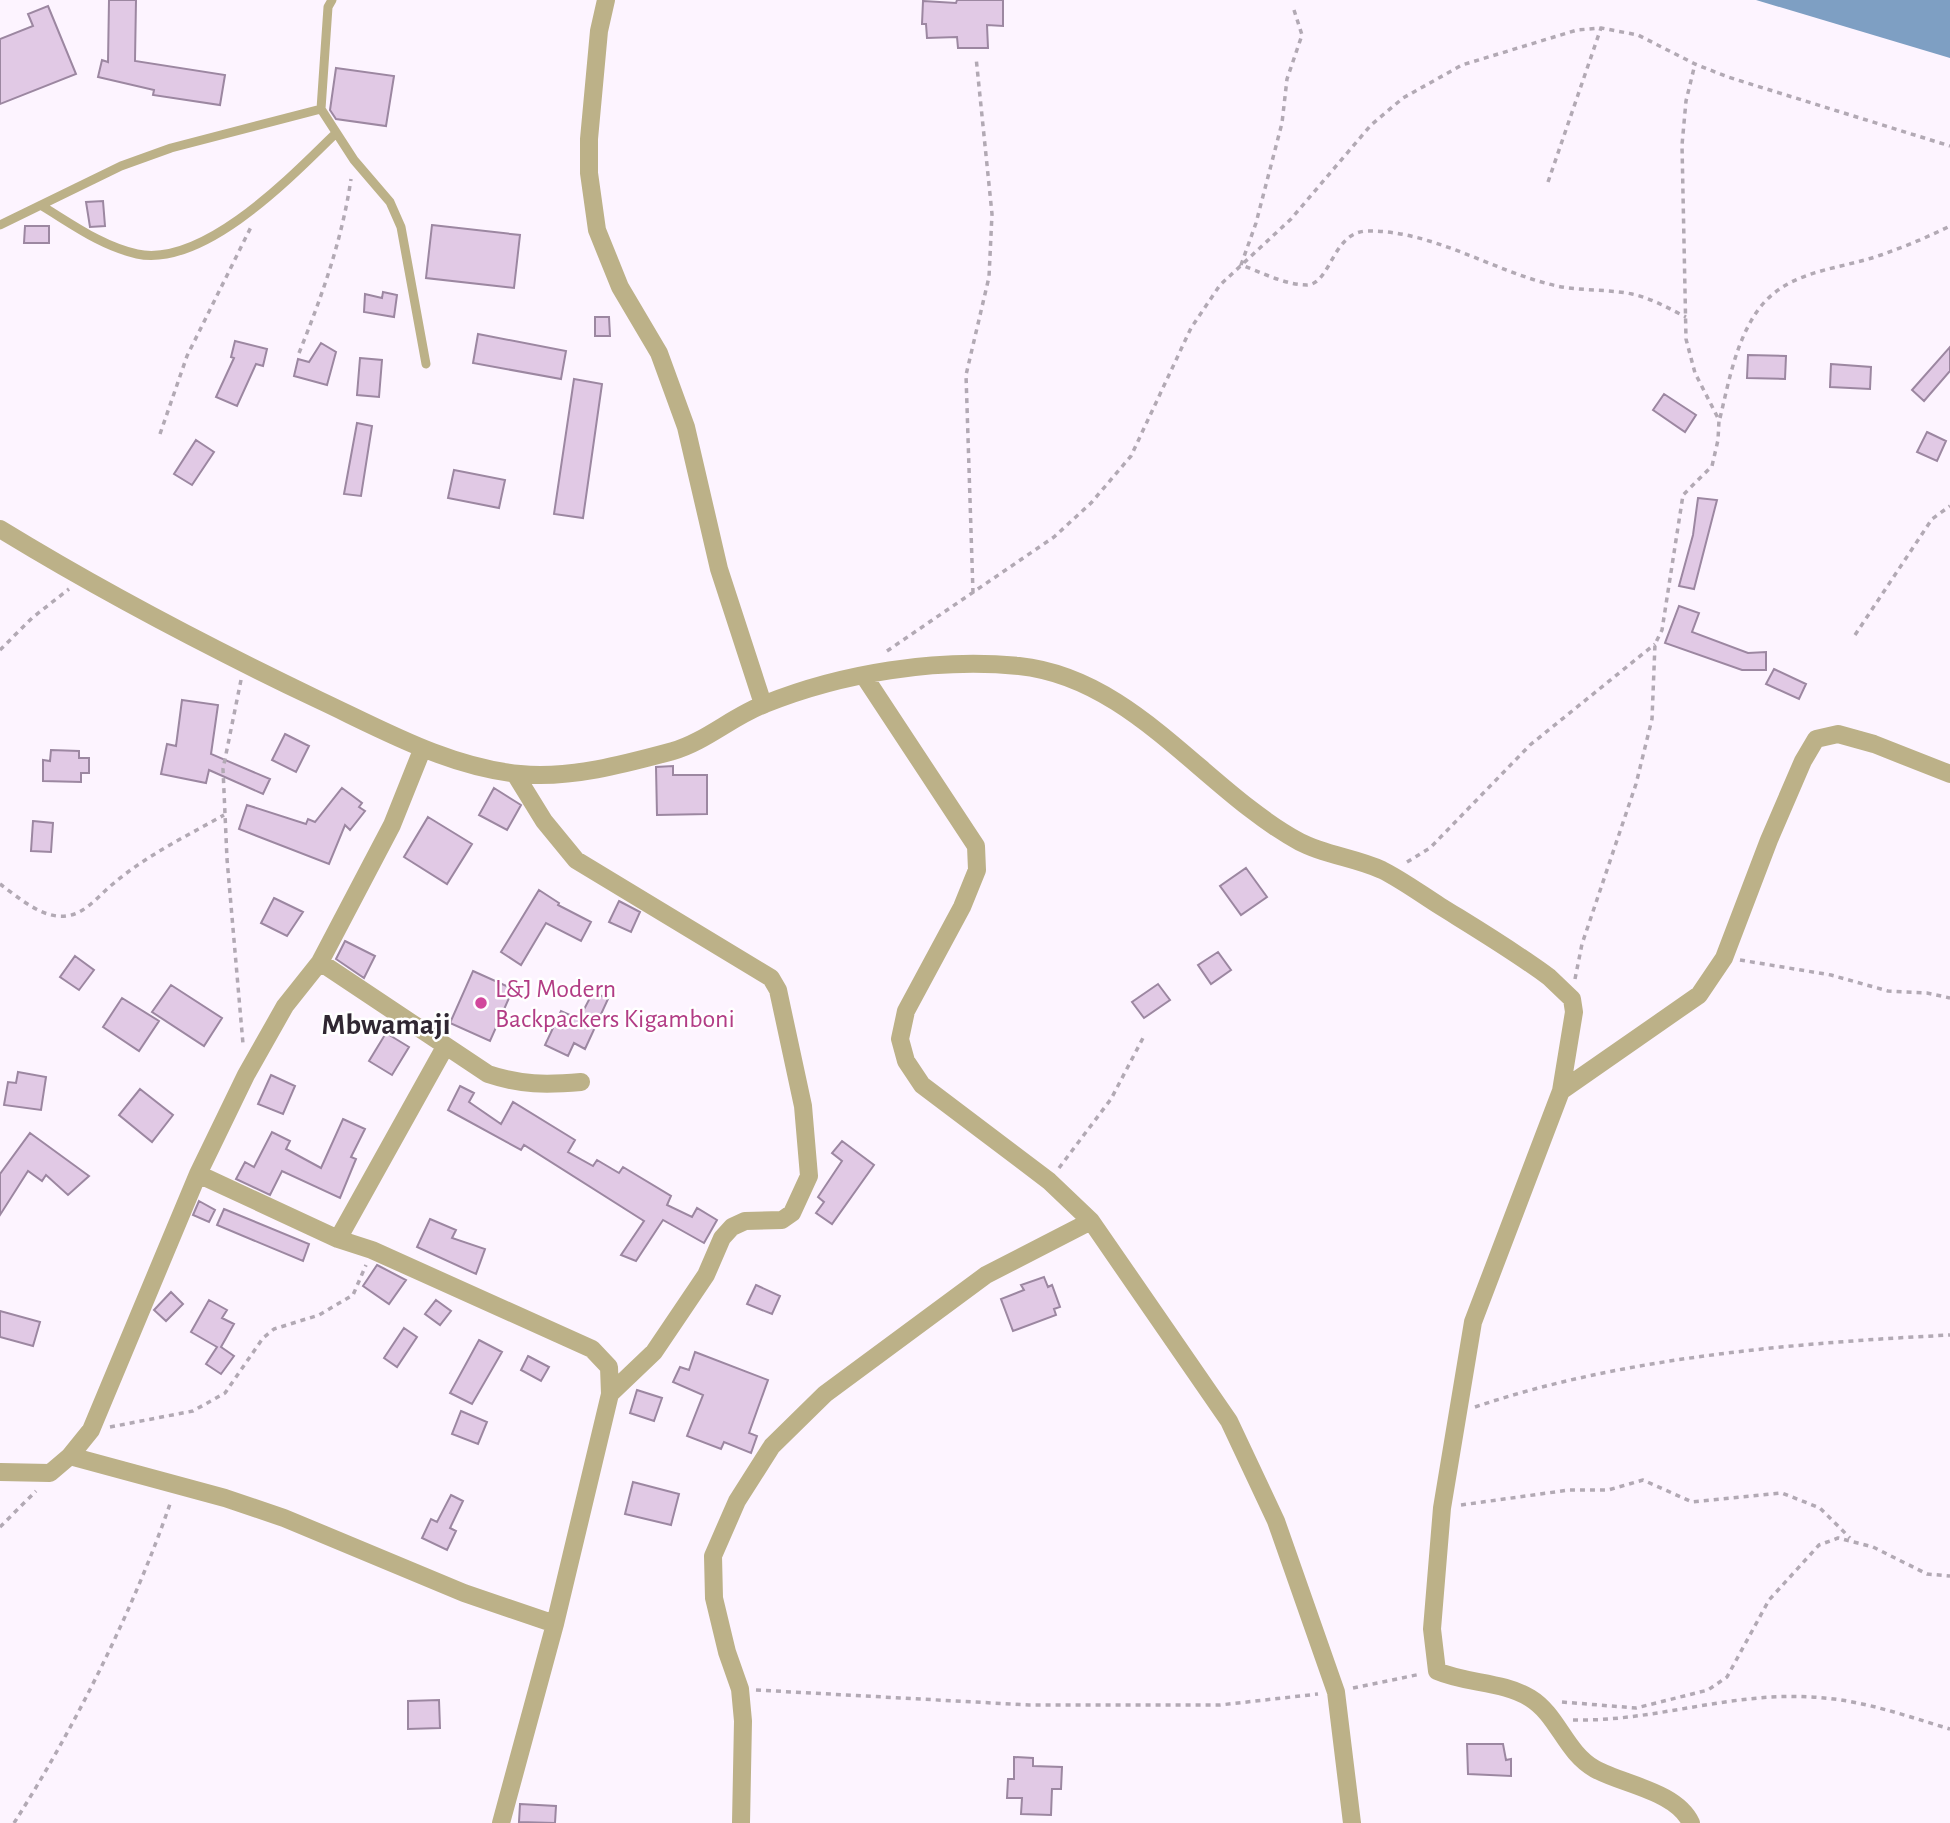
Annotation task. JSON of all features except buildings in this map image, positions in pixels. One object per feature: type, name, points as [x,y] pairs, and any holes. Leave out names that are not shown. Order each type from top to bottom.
[{"type":"street","points":[[606,0],[598,31],[589,139],[589,173],[597,230],[621,287],[659,353],[686,427],[719,569],[763,704]]},
{"type":"street","points":[[0,528],[83,579],[244,664],[422,750],[515,774],[548,776],[604,767],[679,749],[763,704],[864,676],[973,665],[1020,666],[1057,673],[1095,689],[1152,728],[1242,804],[1303,844],[1381,870],[1526,960],[1572,999],[1574,1012],[1561,1091],[1474,1322],[1442,1508],[1432,1629],[1437,1671],[1455,1679],[1503,1687],[1531,1698],[1553,1720],[1576,1754],[1592,1768],[1671,1801],[1687,1814],[1692,1823]]},
{"type":"street","points":[[864,676],[976,846],[977,870],[962,907],[906,1010],[900,1039],[905,1061],[922,1085],[1049,1181],[1091,1221],[1229,1421],[1276,1521],[1336,1692],[1352,1823]]},
{"type":"street","points":[[1561,1091],[1699,995],[1724,958],[1774,829],[1803,761],[1816,739],[1838,734],[1850,737],[1950,774]]},
{"type":"street","points":[[0,1472],[50,1473],[70,1456],[91,1430],[198,1174],[246,1075],[285,1006],[320,962],[392,825],[422,750]]},
{"type":"street","points":[[515,774],[544,821],[576,860],[771,978],[778,990],[803,1106],[808,1176],[792,1213],[782,1220],[745,1221],[732,1227],[722,1238],[706,1275],[654,1352],[610,1394]]},
{"type":"street","points":[[320,962],[488,1074],[516,1083],[540,1086],[581,1082]]},
{"type":"street","points":[[338,1239],[445,1047]]},
{"type":"street","points":[[198,1174],[338,1239],[372,1250],[592,1349],[609,1367],[610,1394],[555,1623],[501,1823]]},
{"type":"street","points":[[741,1823],[743,1721],[740,1689],[727,1652],[714,1598],[713,1556],[737,1502],[772,1446],[825,1394],[986,1275],[1091,1221]]},
{"type":"street","points":[[70,1456],[176,1483],[284,1518],[464,1594],[555,1623]]},
{"type":"lane","points":[[332,0],[328,7],[321,109],[354,160],[390,202],[401,227],[426,364]]},
{"type":"lane","points":[[0,225],[121,166],[172,148],[321,109]]},
{"type":"lane","points":[[42,206],[102,243],[138,254],[167,255],[198,244],[279,190],[336,133]]},
{"type":"path","points":[[1241,265],[1256,223],[1282,123],[1287,79],[1302,35],[1294,10]]},
{"type":"path","points":[[1548,182],[1601,28]]},
{"type":"path","points":[[864,676],[881,655],[1054,537],[1091,503],[1131,456],[1191,328],[1220,285],[1291,219],[1371,125],[1403,98],[1462,65],[1511,47],[1577,30],[1601,28],[1638,35],[1695,64],[1950,146]]},
{"type":"path","points":[[973,593],[966,375],[989,277],[992,214],[976,57]]},
{"type":"path","points":[[1695,64],[1686,101],[1682,145],[1686,339],[1695,373],[1719,420]]},
{"type":"path","points":[[299,353],[327,284],[346,214],[354,160]]},
{"type":"path","points":[[160,435],[187,356],[203,319],[236,262],[261,202]]},
{"type":"path","points":[[1572,999],[1582,944],[1621,833],[1652,719],[1655,644],[1662,629],[1683,495],[1712,466],[1719,420],[1737,350],[1752,319],[1775,293],[1819,270],[1879,256],[1950,226]]},
{"type":"path","points":[[1241,265],[1292,284],[1310,285],[1320,279],[1331,257],[1348,237],[1364,231],[1391,233],[1422,239],[1557,286],[1631,294],[1658,302],[1686,317]]},
{"type":"path","points":[[1856,635],[1932,519],[1950,506]]},
{"type":"path","points":[[0,650],[32,618],[83,579]]},
{"type":"path","points":[[1381,870],[1414,860],[1430,848],[1530,745],[1655,644]]},
{"type":"path","points":[[244,664],[223,769],[246,1075]]},
{"type":"path","points":[[0,884],[44,913],[65,916],[83,911],[117,880],[153,854],[225,815]]},
{"type":"path","points":[[1724,958],[1831,975],[1888,991],[1927,993],[1950,998]]},
{"type":"path","points":[[1049,1181],[1111,1099],[1143,1038]]},
{"type":"path","points":[[91,1430],[193,1411],[225,1393],[262,1338],[274,1329],[319,1315],[353,1295],[372,1250]]},
{"type":"path","points":[[1457,1414],[1503,1398],[1613,1373],[1735,1352],[1824,1341],[1950,1335]]},
{"type":"path","points":[[0,1527],[21,1509],[50,1473]]},
{"type":"path","points":[[1442,1508],[1508,1501],[1569,1490],[1608,1490],[1643,1480],[1692,1502],[1782,1493],[1821,1508],[1850,1539]]},
{"type":"path","points":[[14,1823],[66,1734],[111,1642],[145,1569],[176,1483]]},
{"type":"path","points":[[1531,1698],[1636,1708],[1708,1690],[1727,1677],[1769,1600],[1819,1545],[1838,1538],[1850,1539],[1927,1574],[1950,1576]]},
{"type":"path","points":[[740,1689],[1029,1705],[1220,1705],[1336,1692],[1437,1671]]},
{"type":"path","points":[[1553,1720],[1603,1720],[1739,1700],[1809,1696],[1879,1706],[1950,1728]]},
{"type":"water","points":[[1756,0],[1950,0],[1950,58]]},
{"type":"place","name":"L&J Modern Backpackers Kigamboni","points":[[481,1003]]},
{"type":"district","name":"Mbwamaji","points":[[386,1024]]}]
